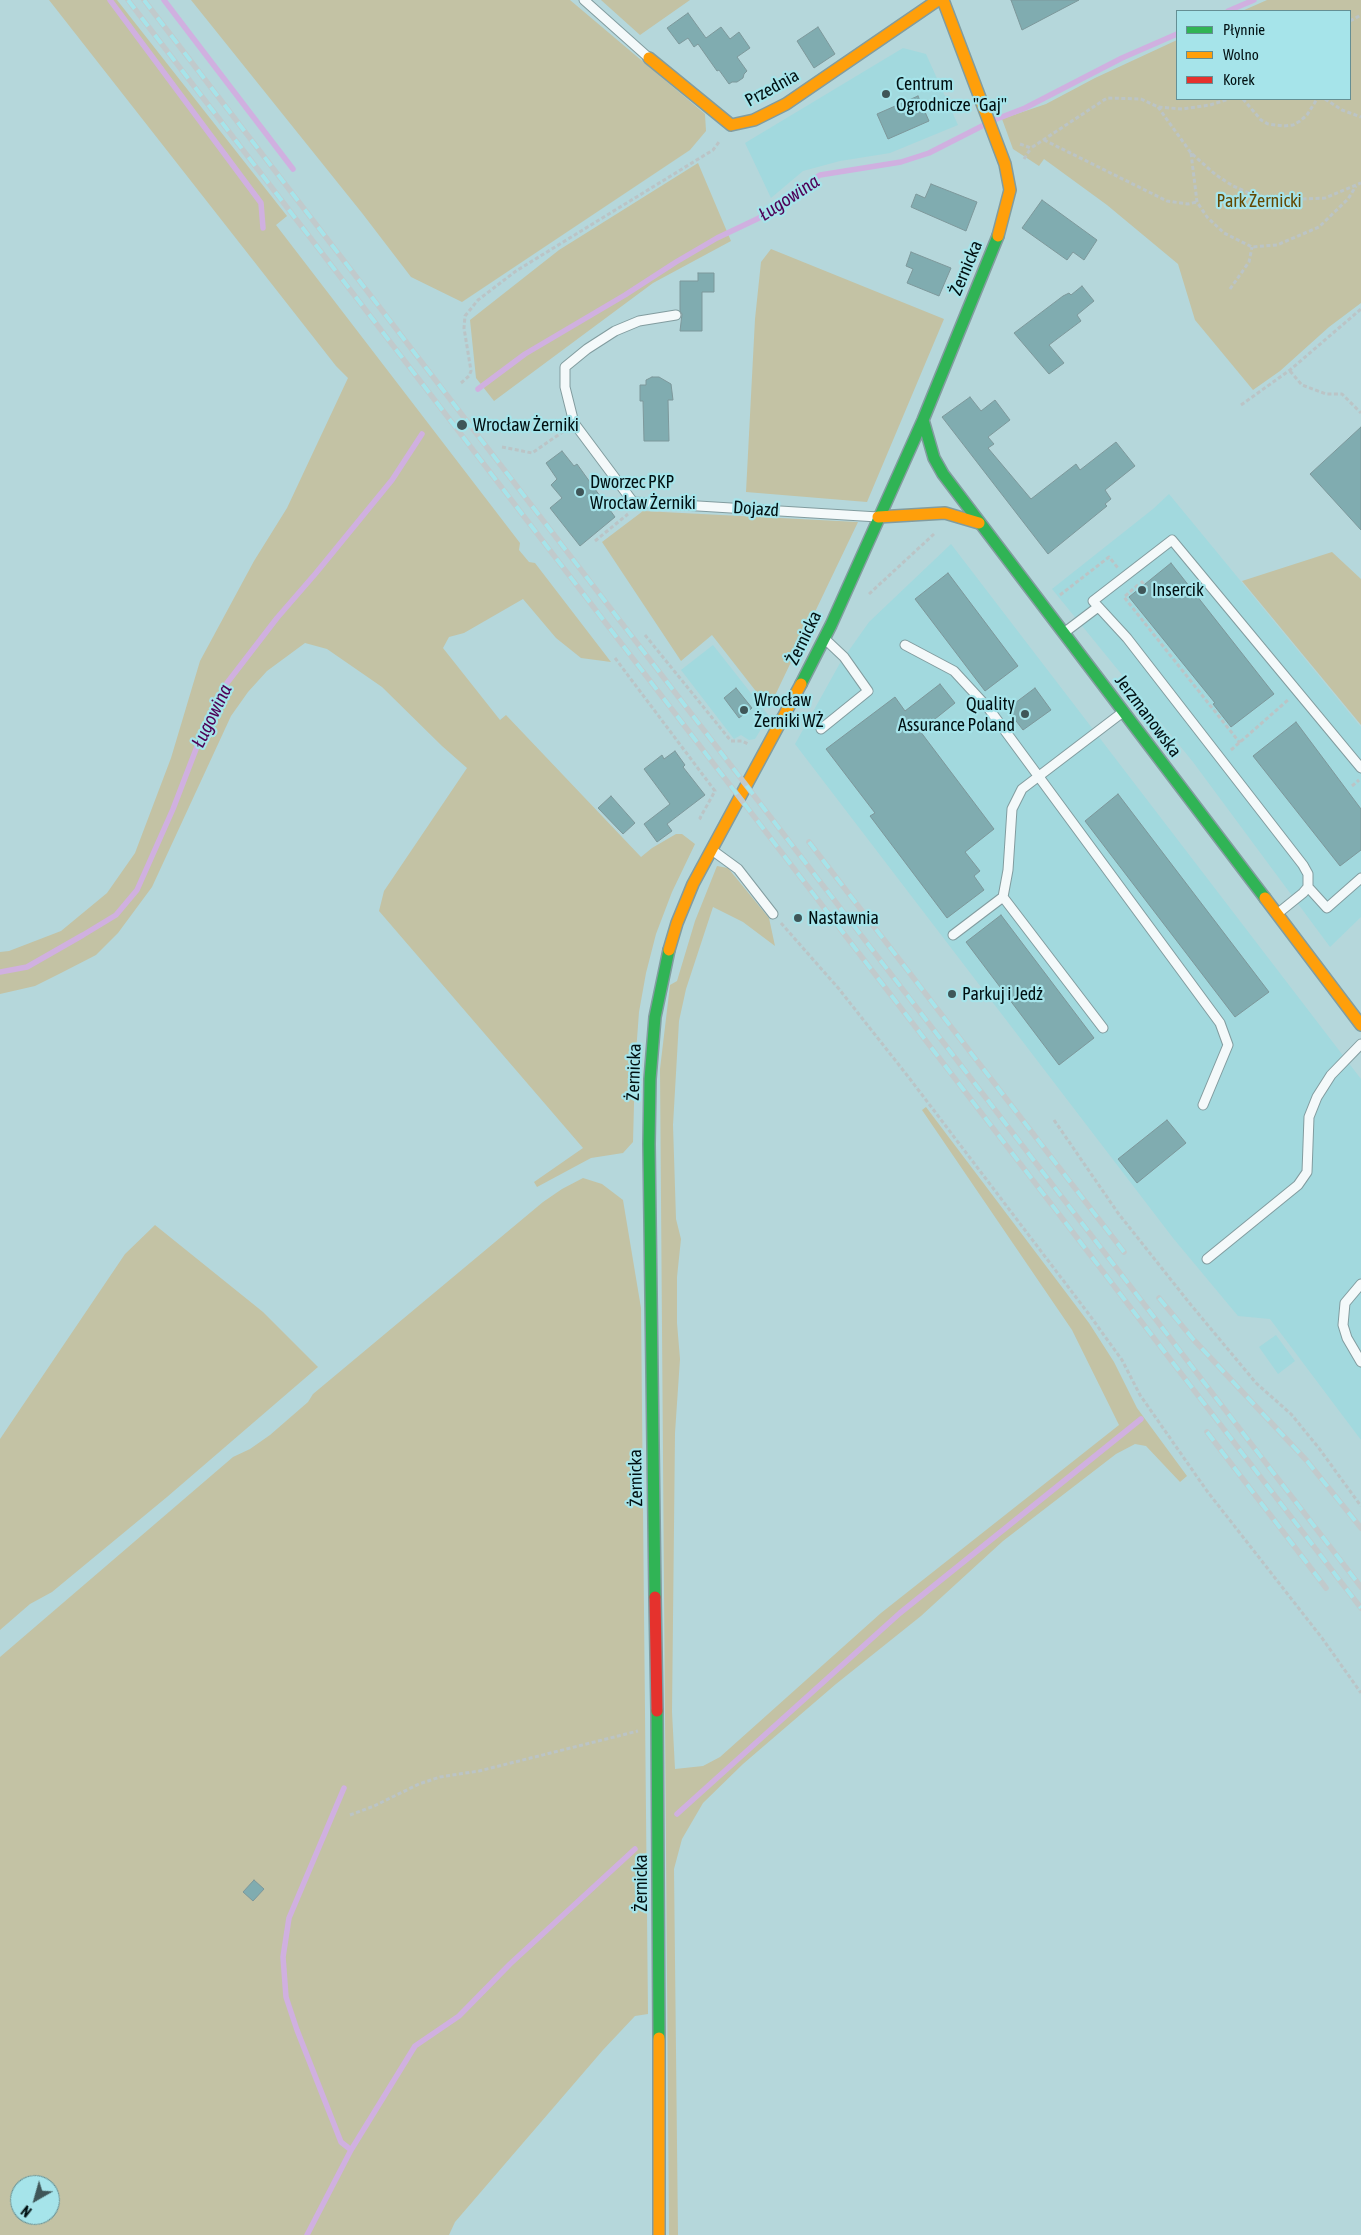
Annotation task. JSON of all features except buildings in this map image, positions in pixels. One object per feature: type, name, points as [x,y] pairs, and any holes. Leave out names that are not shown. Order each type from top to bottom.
[{"type":"street","name":"Przednia","points":[[649,58],[731,125],[754,120],[786,104],[938,0]]},
{"type":"street","name":"Żernicka","points":[[659,2235],[657,1728],[650,1144],[652,1041],[666,958],[677,923],[711,849],[786,714],[824,638],[923,420],[1000,232],[1007,208],[1010,190],[1006,164],[943,0]]},
{"type":"street","name":"Jerzmanowska","points":[[923,420],[938,466],[979,523],[1361,1025]]},
{"type":"street","points":[[878,517],[946,513],[979,523]]},
{"type":"lane","name":"Przednia","points":[[584,0],[649,58]]},
{"type":"lane","points":[[633,502],[574,423],[564,388],[566,367],[587,349],[615,331],[639,321],[676,315]]},
{"type":"lane","name":"Dojazd","points":[[633,502],[878,517]]},
{"type":"lane","points":[[1277,914],[1303,893],[1308,886],[1308,874],[1303,865],[1127,638],[1093,601],[1172,540],[1361,768]]},
{"type":"lane","points":[[1063,633],[1098,607]]},
{"type":"lane","points":[[821,729],[868,691],[844,657],[824,638]]},
{"type":"lane","points":[[905,645],[954,671],[989,709],[1220,1023],[1228,1045],[1203,1104]]},
{"type":"lane","points":[[953,935],[1003,897],[1008,870],[1012,809],[1022,789],[1123,712]]},
{"type":"lane","points":[[711,849],[738,869],[773,914]]},
{"type":"lane","points":[[1308,886],[1328,908],[1361,878]]},
{"type":"lane","points":[[1003,897],[1103,1028]]},
{"type":"lane","points":[[1207,1259],[1298,1185],[1307,1172],[1309,1117],[1317,1097],[1331,1075],[1361,1044]]},
{"type":"lane","points":[[1361,1284],[1345,1302],[1342,1325],[1361,1362]]},
{"type":"path","points":[[1014,142],[1031,148],[1107,98],[1142,99],[1158,107],[1182,109],[1210,105],[1226,100]]},
{"type":"path","points":[[1244,100],[1261,120],[1268,124],[1284,126],[1300,121],[1307,115],[1316,100]]},
{"type":"path","points":[[1327,100],[1342,110],[1361,117]]},
{"type":"path","points":[[1158,107],[1191,153],[1216,175],[1233,186],[1254,195],[1282,200],[1325,198],[1361,183]]},
{"type":"path","points":[[461,383],[469,376],[471,370],[464,328],[465,316],[478,300],[516,271],[557,244],[713,150],[731,125]]},
{"type":"path","points":[[1044,140],[1166,201],[1188,204],[1197,202]]},
{"type":"path","points":[[1191,153],[1197,202],[1224,234],[1252,247],[1277,245],[1319,227],[1348,199],[1356,186]]},
{"type":"path","points":[[1230,289],[1249,262],[1252,247]]},
{"type":"path","points":[[1241,405],[1290,370],[1336,328],[1361,309]]},
{"type":"path","points":[[1290,370],[1302,386],[1326,394],[1342,394],[1361,413]]},
{"type":"path","points":[[502,447],[532,453],[574,423]]},
{"type":"path","points":[[594,541],[628,514],[633,502]]},
{"type":"path","points":[[874,589],[938,530]]},
{"type":"path","points":[[1058,597],[1109,557],[1124,576]]},
{"type":"path","points":[[1142,582],[1124,597],[1240,743]]},
{"type":"path","points":[[645,635],[731,741],[742,741],[754,748]]},
{"type":"path","points":[[615,658],[715,791],[700,818],[705,821]]},
{"type":"path","points":[[1220,759],[1298,692]]},
{"type":"path","points":[[1352,786],[1361,779]]},
{"type":"path","points":[[773,914],[839,990],[910,1079],[1088,1313],[1122,1360],[1140,1395],[1207,1491],[1322,1638],[1361,1693]]},
{"type":"path","points":[[1054,1120],[1118,1212],[1191,1305],[1256,1383],[1291,1414],[1318,1447],[1361,1506]]},
{"type":"path","points":[[350,1815],[374,1806],[419,1784],[440,1777],[479,1771],[657,1728]]},
{"type":"shaded area","name":"Centrum Ogrodnicze \"Gaj\"","points":[[903,48],[926,54],[958,125],[890,153],[840,161],[803,171],[771,198],[745,143]]},
{"type":"shaded area","points":[[1169,494],[1361,727],[1361,917],[1330,947],[1193,762],[1052,589],[1153,509]]},
{"type":"shaded area","points":[[951,544],[1361,1079],[1361,1440],[1270,1319],[1238,1316],[1173,1238],[795,744],[840,663],[869,622]]},
{"type":"shaded area","points":[[713,645],[769,716],[755,739],[749,740],[741,735],[734,739],[681,670]]},
{"type":"shaded area","points":[[1276,1335],[1295,1361],[1278,1374],[1259,1347]]},
{"type":"green space","points":[[49,0],[117,0],[287,216],[276,225],[520,543],[519,550],[529,562],[535,563],[611,662],[581,658],[556,638],[523,599],[464,633],[449,637],[443,648],[500,720],[506,715],[641,857],[676,834],[682,834],[695,844],[672,892],[656,934],[646,973],[639,1012],[635,1066],[633,1142],[623,1153],[591,1158],[537,1187],[534,1182],[583,1148],[379,911],[384,891],[467,768],[382,687],[327,649],[305,643],[267,671],[248,692],[231,716],[152,887],[118,933],[96,955],[35,986],[0,994],[0,952],[9,951],[61,931],[107,893],[135,853],[171,758],[200,661],[254,561],[287,508],[348,378],[336,366]]},
{"type":"green space","points":[[191,0],[570,0],[705,114],[706,131],[690,150],[462,302],[411,277]]},
{"type":"green space","points":[[601,0],[690,0],[640,35]]},
{"type":"green space","name":"Park Żernicki","points":[[1267,0],[1361,0],[1361,303],[1329,327],[1280,371],[1253,390],[1195,320],[1178,264],[1107,205],[1044,159],[1039,166],[1013,149],[1002,119],[1046,104],[1095,78],[1176,40],[1176,100],[1351,100],[1351,10],[1244,10]]},
{"type":"green space","points":[[698,163],[731,241],[653,283],[494,401],[476,378],[470,320],[559,250]]},
{"type":"green space","points":[[771,249],[944,319],[867,502],[746,492],[755,319],[761,262]]},
{"type":"green space","points":[[643,511],[858,522],[769,708],[712,635],[681,661],[602,542]]},
{"type":"green space","points":[[1332,552],[1361,579],[1361,725],[1242,581]]},
{"type":"green space","points":[[717,866],[728,868],[769,918],[775,946],[743,922],[713,907],[686,989],[679,1021],[673,1125],[676,1219],[681,1239],[677,1277],[677,1323],[680,1359],[675,1433],[672,1712],[675,1769],[703,1766],[720,1757],[881,1613],[1119,1425],[1072,1330],[922,1110],[926,1107],[1089,1323],[1114,1362],[1137,1408],[1187,1476],[1180,1482],[1146,1446],[1135,1444],[1116,1454],[1003,1541],[921,1616],[836,1684],[743,1764],[703,1803],[682,1839],[674,1869],[678,2235],[669,2235],[660,1069],[670,985],[677,981],[695,921]]},
{"type":"green space","points":[[583,1178],[602,1184],[623,1200],[641,1308],[648,2014],[635,2016],[603,2050],[455,2222],[449,2235],[0,2235],[0,1657],[233,1457],[250,1449],[270,1435],[308,1402],[313,1394],[543,1202]]},
{"type":"green space","points":[[155,1225],[263,1312],[318,1367],[167,1497],[52,1592],[30,1604],[0,1630],[0,1439],[125,1254]]},
{"type":"waterway","points":[[110,0],[261,203],[263,228]]},
{"type":"waterway","points":[[164,0],[293,169]]},
{"type":"waterway","name":"Ługowina","points":[[1230,10],[1254,0]]},
{"type":"waterway","name":"Ługowina","points":[[994,120],[1025,108],[1122,58],[1176,34]]},
{"type":"waterway","name":"Ługowina","points":[[478,389],[525,354],[625,295],[676,262],[717,238],[778,209],[820,175],[901,162],[929,153],[986,124]]},
{"type":"waterway","name":"Ługowina","points":[[0,972],[27,967],[83,935],[116,915],[137,890],[173,809],[208,718],[227,683],[277,618],[392,480],[422,434]]},
{"type":"waterway","points":[[677,1814],[900,1613],[1141,1419]]},
{"type":"waterway","points":[[344,1788],[289,1918],[283,1957],[286,1997],[297,2030],[341,2142],[351,2150]]},
{"type":"waterway","points":[[307,2235],[351,2150],[415,2046],[459,2016],[510,1964],[635,1849]]},
{"type":"railway","points":[[128,0],[1361,1608]]},
{"type":"railway","points":[[144,0],[1361,1587]]},
{"type":"railway","points":[[809,842],[1124,1252]]},
{"type":"railway","points":[[1159,1298],[1193,1339],[1307,1461],[1361,1528]]},
{"type":"railway","points":[[1207,1432],[1326,1588]]},
{"type":"traffic: fast","points":[[801,684],[831,625],[923,420],[998,236]]},
{"type":"traffic: fast","points":[[923,420],[934,458],[943,474],[1265,898]]},
{"type":"traffic: fast","points":[[655,1597],[649,1144],[650,1079],[655,1017],[669,950]]},
{"type":"traffic: fast","points":[[657,1711],[659,2038]]},
{"type":"traffic: slow","points":[[649,58],[731,125],[754,120],[786,104],[938,0]]},
{"type":"traffic: slow","points":[[943,0],[1005,164],[1010,190],[998,236]]},
{"type":"traffic: slow","points":[[878,517],[945,513],[979,523]]},
{"type":"traffic: slow","points":[[669,950],[677,923],[693,884],[801,684]]},
{"type":"traffic: slow","points":[[1265,898],[1361,1025]]},
{"type":"traffic: slow","points":[[659,2038],[659,2235]]},
{"type":"traffic: jam","points":[[655,1597],[657,1711]]},
{"type":"place","name":"Centrum Ogrodnicze \"Gaj\"","points":[[886,94]]},
{"type":"place","name":"Wrocław Żerniki","points":[[462,425]]},
{"type":"place","name":"Dworzec PKP Wrocław Żerniki","points":[[580,492]]},
{"type":"place","name":"Insercik","points":[[1142,590]]},
{"type":"place","name":"Wrocław Żerniki WŻ","points":[[744,710]]},
{"type":"place","name":"Quality Assurance Poland","points":[[1025,714]]},
{"type":"place","name":"Nastawnia","points":[[798,918]]},
{"type":"place","name":"Parkuj i Jedź","points":[[952,994]]}]
